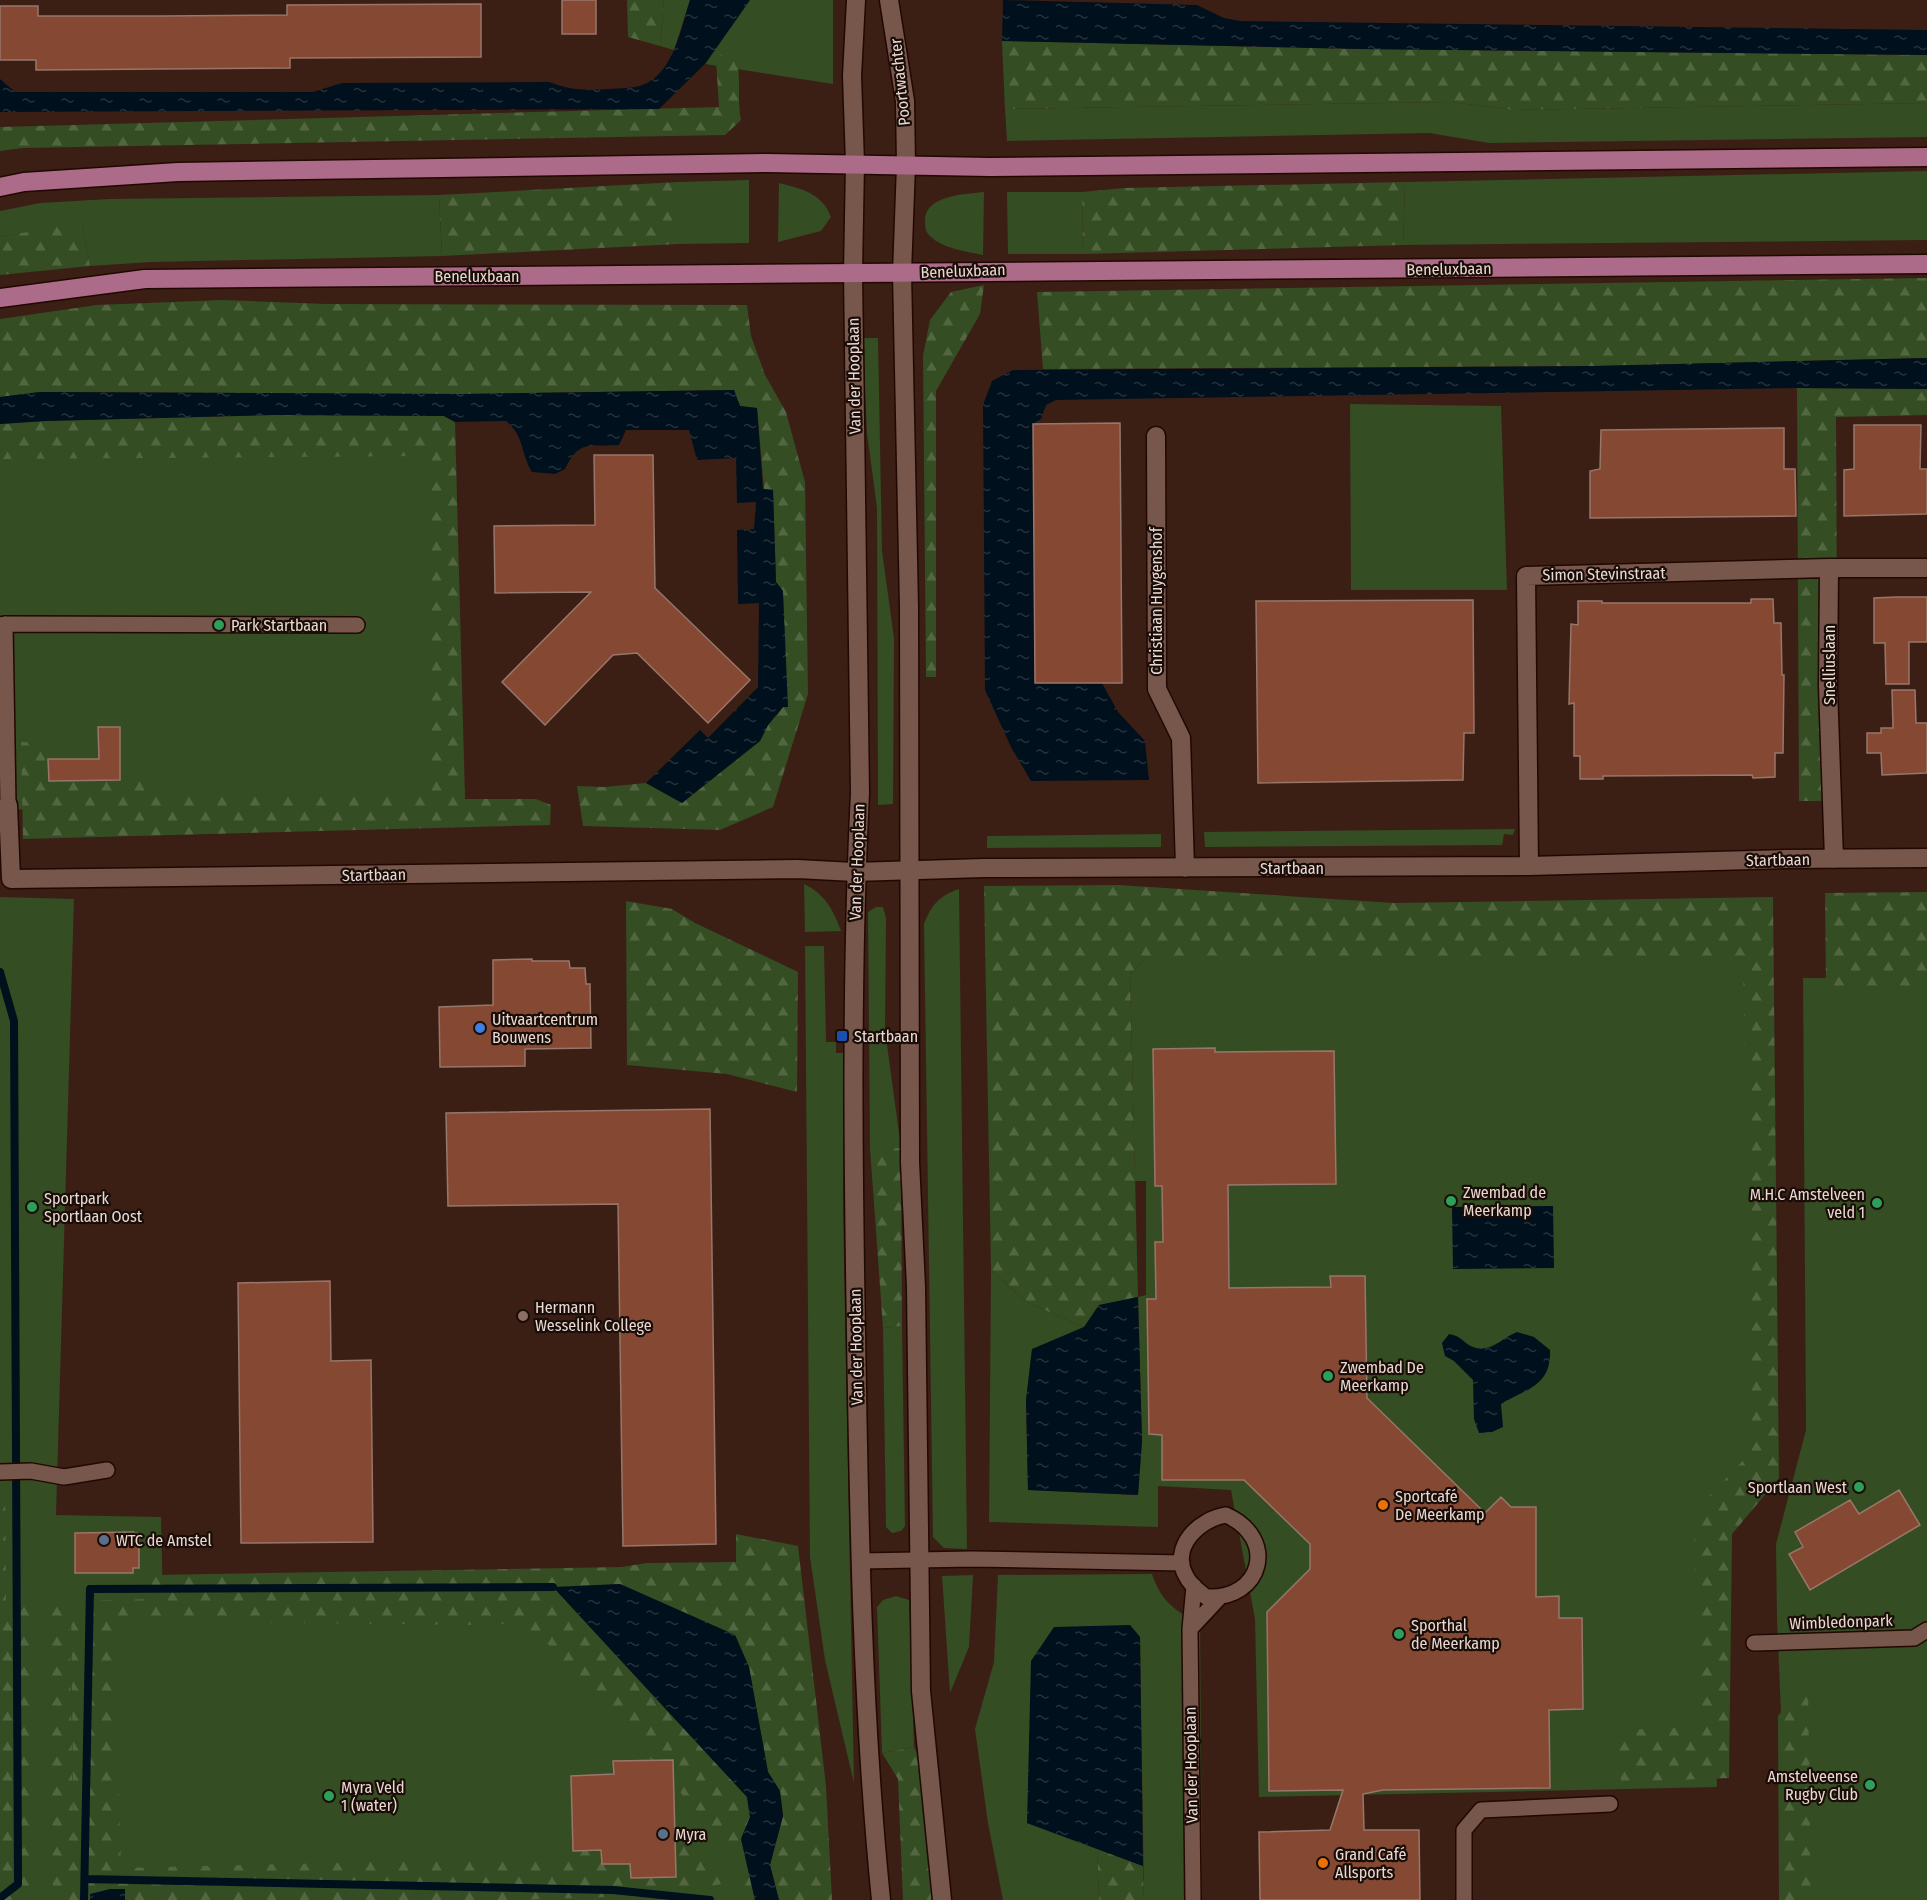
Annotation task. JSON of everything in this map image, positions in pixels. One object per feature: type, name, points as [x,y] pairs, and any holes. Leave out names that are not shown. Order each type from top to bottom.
[{"type":"main road","points":[[0,187],[24,182],[178,172],[855,163],[1011,167],[1927,157]]},
{"type":"main road","name":"Beneluxbaan","points":[[0,298],[145,279],[902,273],[993,270],[1140,272],[1927,264]]},
{"type":"street","points":[[855,163],[852,76],[856,0]]},
{"type":"street","name":"Poortwachter","points":[[889,0],[906,102],[906,165]]},
{"type":"street","name":"Van der Hooplaan","points":[[855,163],[853,273],[860,793],[854,872],[853,1131],[860,1561],[870,1793],[881,1900]]},
{"type":"street","points":[[906,165],[902,273],[909,607],[910,1162],[916,1287],[921,1691],[942,1900]]},
{"type":"street","name":"Christiaan Huygenshof","points":[[1156,436],[1157,689],[1181,738],[1185,868]]},
{"type":"street","points":[[1829,568],[1927,568]]},
{"type":"street","name":"Snelliuslaan","points":[[1829,568],[1828,687],[1834,859]]},
{"type":"street","name":"Simon Stevinstraat","points":[[1529,866],[1526,576],[1829,568]]},
{"type":"street","name":"Startbaan","points":[[8,805],[11,879],[797,869],[854,872],[984,868],[1529,866],[1927,858]]},
{"type":"lane","points":[[8,805],[2,624],[357,625]]},
{"type":"lane","points":[[0,1472],[31,1471],[64,1476],[107,1470]]},
{"type":"lane","points":[[1226,1515],[1240,1521],[1255,1540],[1258,1563],[1253,1576],[1244,1587],[1233,1594],[1219,1598],[1206,1597],[1186,1577],[1182,1563],[1186,1541],[1203,1521],[1226,1515]]},
{"type":"lane","points":[[860,1561],[1182,1563]]},
{"type":"lane","name":"Van der Hooplaan","points":[[1193,1900],[1190,1629],[1194,1586]]},
{"type":"lane","points":[[1190,1629],[1219,1598]]},
{"type":"lane","name":"Wimbledonpark","points":[[1754,1643],[1914,1638],[1927,1630]]},
{"type":"lane","points":[[1464,1900],[1464,1830],[1481,1810],[1610,1804]]},
{"type":"green space","points":[[627,0],[664,0],[660,46],[628,37]]},
{"type":"green space","points":[[664,0],[690,0],[674,50],[660,46]]},
{"type":"green space","points":[[750,0],[833,0],[833,84],[705,64]]},
{"type":"green space","points":[[1002,41],[1359,49],[1927,55],[1927,103],[1513,110],[1451,102],[1005,109]]},
{"type":"green space","points":[[731,44],[739,72],[741,120],[725,135],[23,148],[0,151],[0,127],[719,107],[716,60]]},
{"type":"green space","points":[[1451,102],[1513,110],[1927,103],[1927,137],[1489,143],[1429,133],[1007,141],[1005,109]]},
{"type":"green space","points":[[1927,171],[1927,240],[1403,245],[1405,182]]},
{"type":"green space","points":[[749,180],[749,243],[678,244],[678,182]]},
{"type":"green space","points":[[678,182],[678,244],[442,256],[439,195]]},
{"type":"green space","points":[[1405,182],[1403,245],[1083,254],[1082,192],[1124,188]]},
{"type":"green space","points":[[779,183],[810,193],[822,202],[831,217],[821,231],[778,242]]},
{"type":"green space","points":[[984,192],[983,255],[948,247],[928,234],[925,219],[932,205],[948,197]]},
{"type":"green space","points":[[1007,192],[1082,192],[1083,254],[1008,254]]},
{"type":"green space","points":[[439,195],[442,256],[151,262],[90,266],[82,223],[0,237],[0,211],[40,203],[109,199]]},
{"type":"green space","points":[[82,222],[90,266],[0,275],[0,237]]},
{"type":"green space","points":[[1927,278],[1927,358],[1594,366],[1043,369],[1037,292]]},
{"type":"green space","points":[[984,285],[980,314],[936,391],[936,677],[926,677],[923,356],[930,320],[951,292]]},
{"type":"green space","points":[[223,300],[326,304],[747,305],[751,336],[765,375],[786,412],[805,482],[808,694],[773,807],[720,830],[583,826],[577,786],[604,787],[646,783],[682,803],[760,741],[768,725],[783,707],[783,591],[776,582],[773,490],[764,489],[757,408],[740,406],[734,390],[462,394],[40,392],[0,397],[0,319],[97,305]]},
{"type":"green space","points":[[863,338],[878,338],[882,551],[894,638],[893,804],[878,805],[877,508],[867,433]]},
{"type":"green space","points":[[1797,388],[1927,389],[1927,415],[1836,417],[1838,801],[1799,801]]},
{"type":"green space","points":[[1350,404],[1501,406],[1507,590],[1351,590]]},
{"type":"green space","points":[[274,415],[444,416],[455,422],[465,799],[536,799],[551,805],[550,825],[23,839],[21,742],[48,743],[49,781],[147,780],[147,794],[426,792],[425,749],[431,743],[432,639],[429,466],[424,456],[0,459],[0,424]]},
{"type":"green space","name":"Park Startbaan","points":[[436,448],[441,796],[0,810],[0,454]]},
{"type":"green space","points":[[1515,829],[1513,835],[1504,834],[1502,845],[1205,847],[1204,832]]},
{"type":"green space","points":[[1161,834],[1161,847],[987,848],[987,836]]},
{"type":"green space","points":[[804,884],[818,893],[828,904],[841,931],[805,932]]},
{"type":"green space","points":[[1119,885],[1394,903],[1773,897],[1779,1478],[1732,1534],[1729,1778],[1621,1782],[1619,1730],[1696,1727],[1694,1512],[1751,1452],[1743,960],[1143,961],[1130,974],[1138,1297],[1099,1305],[1084,1327],[1028,1303],[991,1270],[984,886]]},
{"type":"green space","points":[[959,889],[967,1549],[944,1548],[933,1537],[924,924],[937,902]]},
{"type":"green space","points":[[1927,892],[1927,988],[1826,990],[1825,893]]},
{"type":"green space","name":"Sportpark Sportlaan Oost","points":[[0,897],[74,899],[56,1515],[161,1517],[163,1605],[549,1600],[730,1811],[751,1900],[0,1900]]},
{"type":"green space","points":[[626,901],[672,909],[695,923],[798,972],[797,1092],[727,1074],[627,1065]]},
{"type":"green space","points":[[876,907],[883,907],[886,918],[885,1030],[901,1148],[870,1148],[868,912]]},
{"type":"green space","points":[[805,946],[824,946],[826,1042],[836,1042],[836,1053],[844,1053],[843,1208],[854,1783],[825,1660],[810,1557]]},
{"type":"green space","name":"Zwembad de Meerkamp","points":[[1754,950],[1757,1452],[1709,1520],[1717,1787],[1259,1797],[1255,1619],[1231,1490],[1158,1486],[1158,1527],[989,1522],[991,1270],[1028,1303],[1084,1327],[1032,1350],[1026,1400],[1028,1490],[1138,1495],[1142,1441],[1138,1297],[1146,1295],[1146,1181],[1135,1181],[1130,974],[1143,961]]},
{"type":"green space","name":"Sportlaan West","points":[[1803,978],[1927,978],[1927,1900],[1789,1900],[1776,1544],[1806,1430]]},
{"type":"green space","points":[[870,1148],[901,1148],[902,1326],[883,1328]]},
{"type":"green space","points":[[902,1326],[905,1526],[901,1531],[892,1533],[886,1527],[883,1328]]},
{"type":"green space","points":[[5,1476],[6,1606],[32,1604],[31,1900],[0,1900],[0,1477]]},
{"type":"green space","points":[[736,1534],[798,1546],[826,1786],[832,1900],[779,1900],[770,1865],[783,1816],[780,1791],[768,1772],[749,1667],[735,1635],[620,1584],[554,1588],[747,1797],[750,1817],[741,1839],[755,1900],[743,1900],[744,1873],[730,1848],[546,1642],[530,1631],[509,1624],[114,1621],[121,1868],[544,1858],[581,1854],[582,1848],[676,1841],[697,1851],[717,1869],[721,1884],[675,1895],[510,1900],[125,1900],[124,1889],[90,1894],[90,1900],[53,1900],[50,1602],[69,1601],[74,1869],[71,1601],[152,1599],[152,1575],[622,1567],[647,1563],[736,1562]]},
{"type":"green space","points":[[1152,1574],[1159,1591],[1170,1604],[1183,1614],[1200,1622],[1202,1900],[1144,1900],[1140,1637],[1130,1625],[1027,1823],[1097,1849],[1099,1900],[1003,1900],[988,1823],[975,1729],[994,1662],[998,1575]]},
{"type":"green space","points":[[973,1575],[969,1647],[950,1693],[942,1576]]},
{"type":"green space","points":[[896,1596],[909,1600],[914,1747],[882,1753],[877,1607],[883,1600]]},
{"type":"green space","points":[[1808,1679],[1811,1900],[1779,1900],[1778,1716]]},
{"type":"green space","points":[[914,1747],[928,1776],[937,1900],[903,1900],[898,1779],[882,1753]]},
{"type":"green space","points":[[1097,1849],[1143,1866],[1144,1900],[1099,1900]]},
{"type":"water","points":[[690,0],[750,0],[705,64],[659,109],[0,112],[0,79],[15,92],[313,92],[342,83],[549,82],[578,89],[632,88],[655,78],[670,59]]},
{"type":"water","points":[[1003,0],[1197,5],[1224,18],[1240,21],[1927,30],[1927,55],[1359,49],[1002,41]]},
{"type":"water","points":[[1927,358],[1927,389],[1797,388],[1056,400],[1046,405],[1041,419],[1033,424],[1035,683],[1102,683],[1118,712],[1145,741],[1149,780],[1031,781],[1011,747],[985,690],[983,405],[992,381],[1013,370],[1594,366]]},
{"type":"water","points":[[734,390],[740,406],[757,408],[763,489],[773,490],[776,582],[783,591],[788,707],[783,707],[768,725],[760,741],[682,803],[646,783],[700,730],[708,738],[758,687],[759,603],[738,604],[737,530],[754,529],[756,502],[737,503],[736,458],[697,460],[689,430],[626,430],[619,445],[586,446],[575,453],[565,469],[555,474],[532,472],[516,433],[506,421],[455,422],[444,416],[274,415],[0,424],[0,397],[40,392],[462,394]]},
{"type":"water","points":[[1553,1206],[1554,1268],[1453,1269],[1452,1207]]},
{"type":"water","points":[[1138,1297],[1142,1441],[1138,1495],[1028,1490],[1026,1400],[1032,1349],[1084,1327],[1099,1305]]},
{"type":"water","points":[[1517,1332],[1534,1337],[1550,1350],[1547,1371],[1536,1384],[1501,1404],[1503,1427],[1492,1432],[1479,1433],[1474,1419],[1473,1380],[1454,1361],[1445,1356],[1442,1343],[1449,1334],[1479,1349],[1491,1347]]},
{"type":"water","points":[[620,1584],[735,1635],[749,1667],[768,1772],[780,1791],[783,1816],[770,1865],[779,1900],[755,1900],[741,1839],[750,1817],[747,1797],[553,1587]]},
{"type":"water","points":[[1130,1625],[1140,1637],[1143,1866],[1027,1823],[1031,1661],[1054,1627]]},
{"type":"water","points":[[110,1889],[125,1889],[125,1900],[90,1900],[90,1894]]},
{"type":"building","points":[[562,0],[596,0],[596,34],[562,34]]},
{"type":"building","points":[[481,4],[481,57],[290,58],[290,68],[36,70],[36,60],[0,60],[0,6],[38,6],[38,16],[163,16],[287,15],[287,5]]},
{"type":"building","points":[[1120,423],[1122,683],[1035,683],[1033,424]]},
{"type":"building","points":[[1854,425],[1921,425],[1920,469],[1927,469],[1927,514],[1844,516],[1844,470],[1854,469]]},
{"type":"building","points":[[1784,428],[1784,469],[1795,469],[1796,516],[1590,518],[1590,471],[1600,469],[1601,430]]},
{"type":"building","points":[[594,455],[653,455],[655,588],[750,680],[708,723],[637,653],[613,655],[545,725],[502,682],[591,592],[495,593],[494,526],[595,525]]},
{"type":"building","points":[[1927,597],[1927,642],[1909,642],[1909,684],[1886,684],[1885,643],[1874,643],[1874,598]]},
{"type":"building","points":[[1751,599],[1773,599],[1774,623],[1781,623],[1782,675],[1784,675],[1783,753],[1775,753],[1775,777],[1753,778],[1752,775],[1603,776],[1603,779],[1580,779],[1580,756],[1574,756],[1574,703],[1569,704],[1571,624],[1578,625],[1578,601],[1751,603]]},
{"type":"building","points":[[1473,600],[1474,733],[1464,733],[1463,780],[1258,783],[1256,601]]},
{"type":"building","points":[[1892,690],[1915,690],[1916,723],[1927,723],[1927,773],[1882,775],[1881,753],[1867,753],[1867,733],[1881,733],[1881,728],[1893,728]]},
{"type":"building","points":[[98,727],[120,727],[120,780],[49,781],[48,759],[99,759]]},
{"type":"building","points":[[532,959],[532,961],[569,961],[570,968],[585,968],[586,984],[590,984],[591,1048],[525,1049],[525,1066],[440,1067],[439,1007],[493,1005],[493,960]]},
{"type":"building","points":[[1215,1048],[1215,1052],[1334,1051],[1336,1184],[1228,1185],[1229,1288],[1331,1287],[1330,1276],[1365,1276],[1367,1398],[1485,1513],[1501,1497],[1511,1507],[1536,1507],[1536,1597],[1559,1596],[1559,1618],[1582,1618],[1583,1709],[1549,1710],[1550,1788],[1383,1790],[1363,1794],[1364,1830],[1419,1830],[1420,1900],[1260,1900],[1259,1832],[1330,1830],[1343,1790],[1269,1791],[1267,1612],[1310,1569],[1310,1544],[1244,1480],[1162,1480],[1162,1435],[1149,1434],[1147,1299],[1156,1299],[1155,1242],[1163,1242],[1162,1186],[1155,1186],[1153,1049]]},
{"type":"building","points":[[710,1109],[716,1544],[623,1546],[618,1204],[448,1206],[446,1113]]},
{"type":"building","points":[[330,1281],[331,1361],[371,1360],[373,1542],[241,1543],[238,1283]]},
{"type":"building","points":[[1899,1490],[1920,1525],[1810,1590],[1789,1554],[1803,1547],[1795,1532],[1850,1500],[1859,1514]]},
{"type":"building","points":[[133,1532],[139,1534],[139,1568],[133,1568],[133,1573],[75,1573],[75,1533]]},
{"type":"building","points":[[673,1760],[676,1877],[631,1878],[630,1864],[602,1864],[601,1850],[573,1851],[571,1776],[614,1774],[613,1761]]},
{"type":"waterway","points":[[0,972],[14,1021],[18,1884],[0,1898]]},
{"type":"waterway","points":[[84,1900],[90,1589],[553,1587]]},
{"type":"waterway","points":[[85,1879],[613,1890],[710,1900]]},
{"type":"place","name":"Park Startbaan","points":[[219,625]]},
{"type":"place","name":"Uitvaartcentrum Bouwens","points":[[480,1028]]},
{"type":"place","name":"Startbaan","points":[[842,1036]]},
{"type":"place","name":"Zwembad de Meerkamp","points":[[1451,1201]]},
{"type":"place","name":"M.H.C Amstelveen veld 1","points":[[1877,1203]]},
{"type":"place","name":"Sportpark Sportlaan Oost","points":[[32,1207]]},
{"type":"place","name":"Hermann Wesselink College","points":[[523,1316]]},
{"type":"place","name":"Zwembad De Meerkamp","points":[[1328,1376]]},
{"type":"place","name":"Sportlaan West","points":[[1859,1487]]},
{"type":"place","name":"Sportcafé De Meerkamp","points":[[1383,1505]]},
{"type":"place","name":"WTC de Amstel","points":[[104,1540]]},
{"type":"place","name":"Sporthal de Meerkamp","points":[[1399,1634]]},
{"type":"place","name":"Amstelveense Rugby Club","points":[[1870,1785]]},
{"type":"place","name":"Myra Veld 1 (water)","points":[[329,1796]]},
{"type":"place","name":"Myra","points":[[663,1834]]},
{"type":"place","name":"Grand Café Allsports","points":[[1323,1863]]}]
